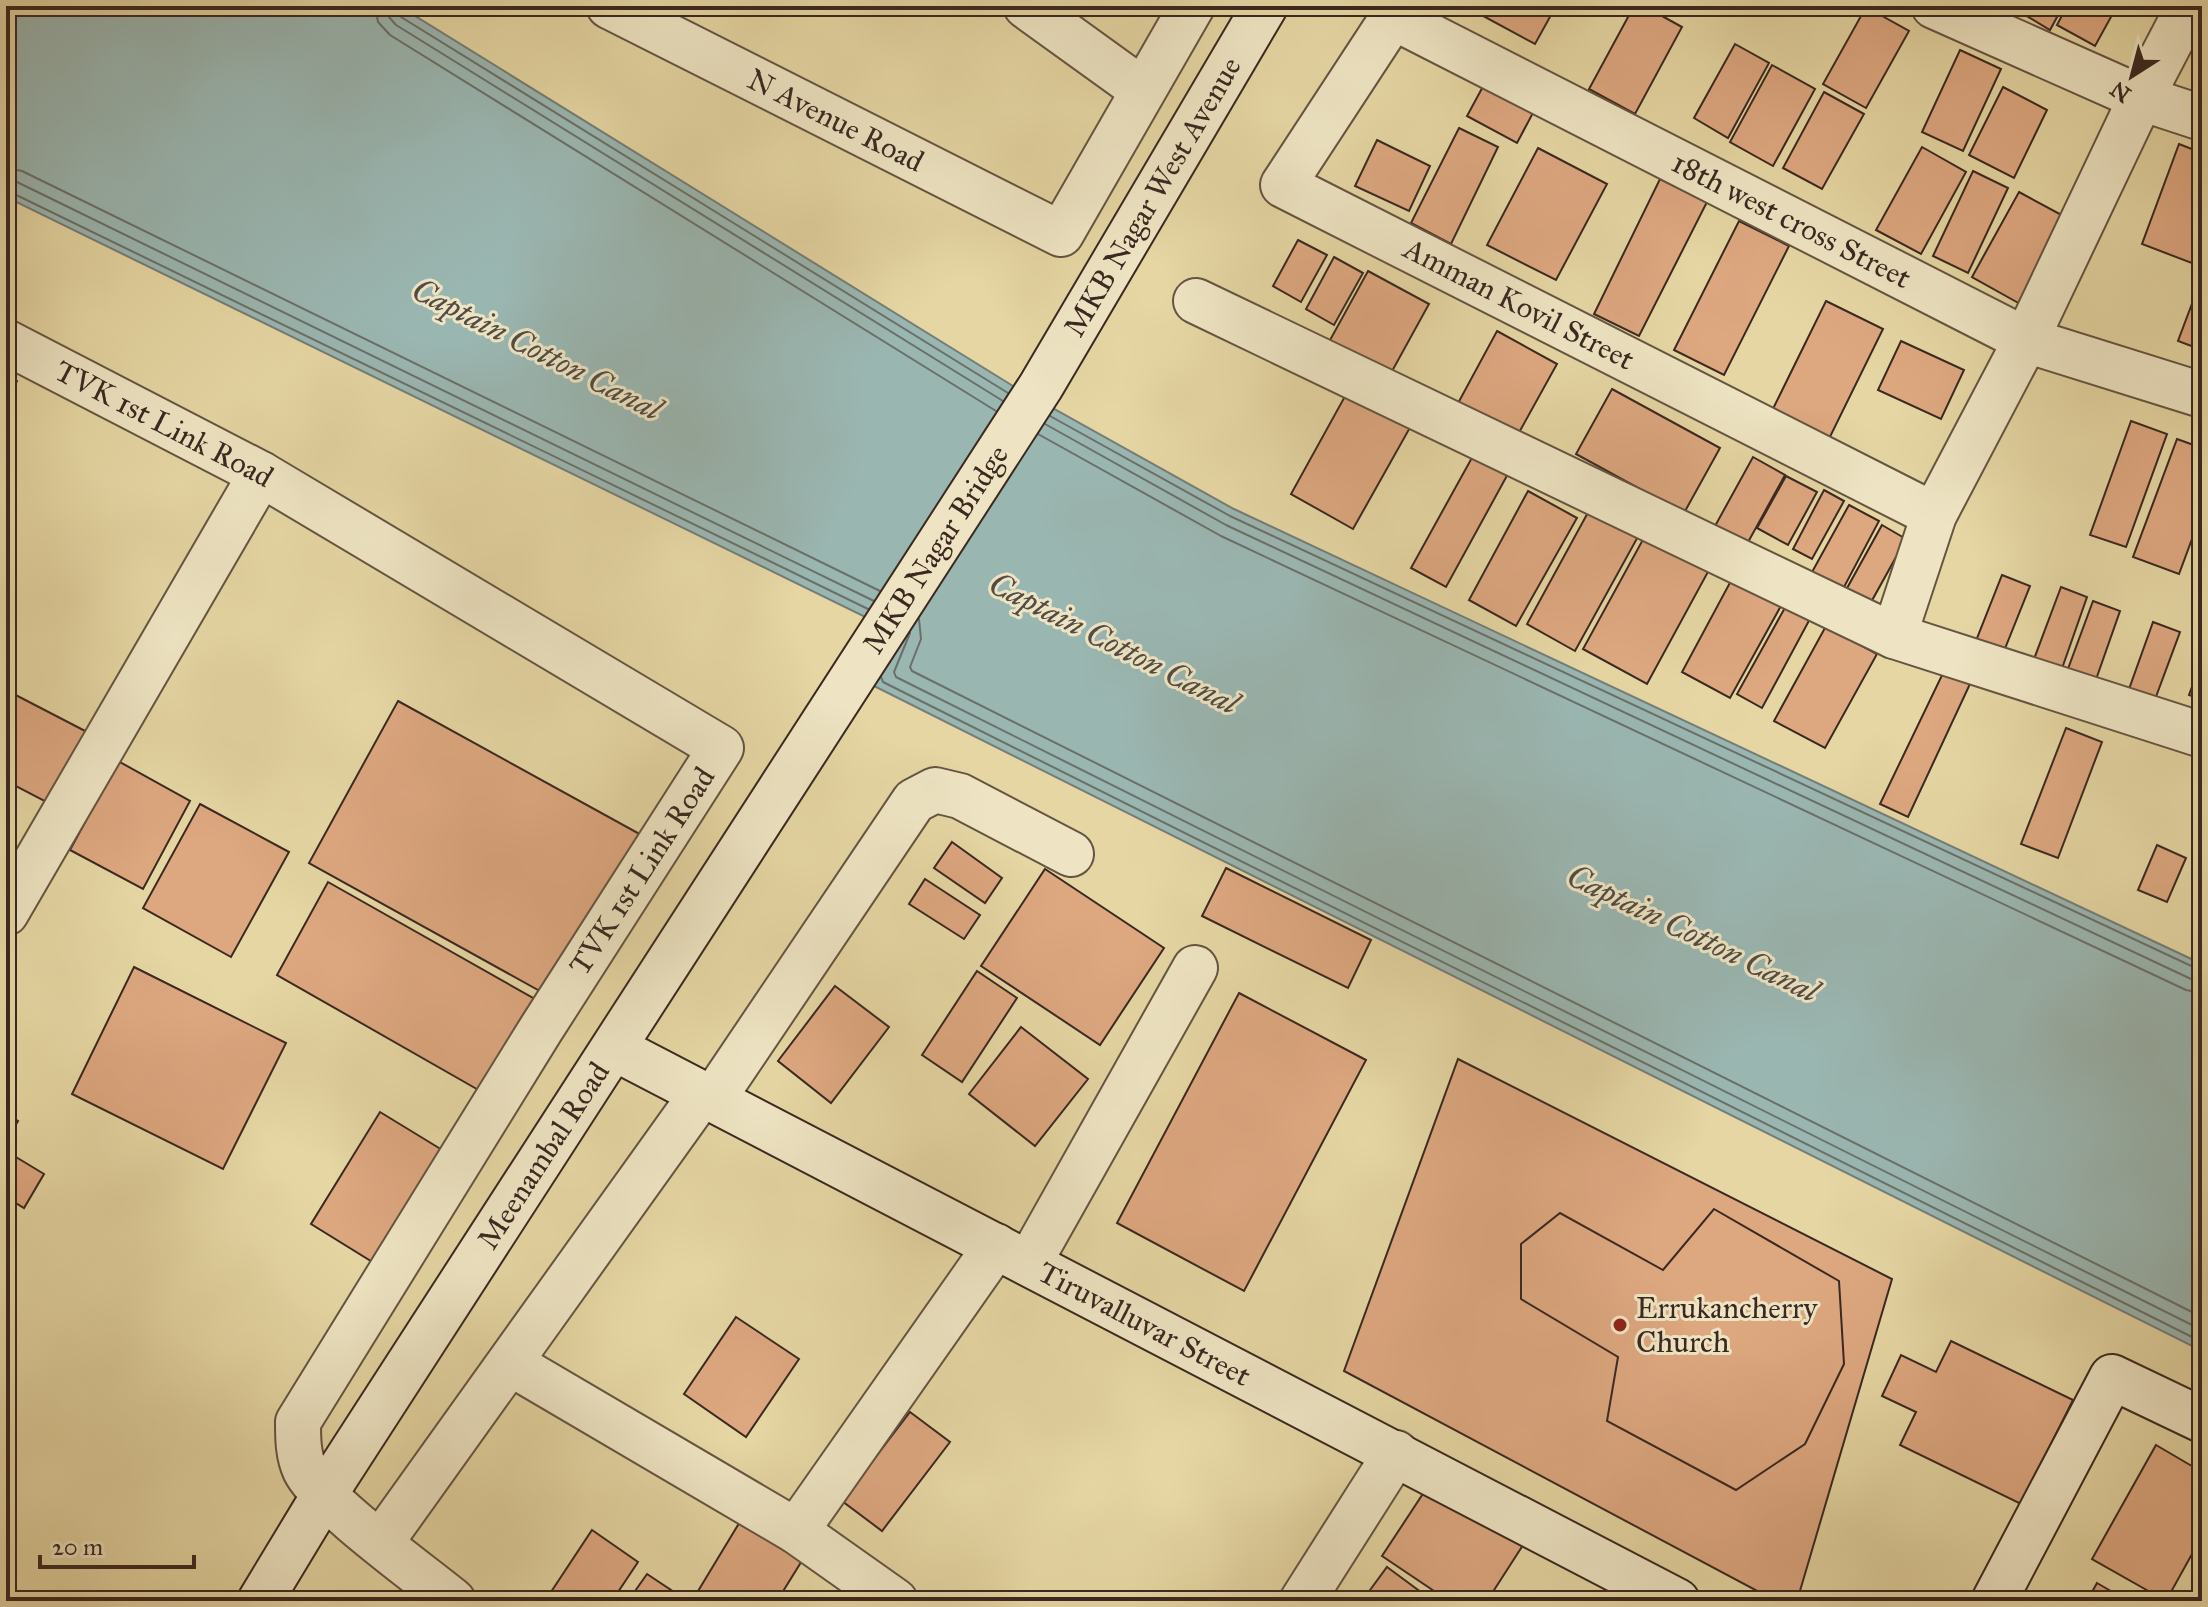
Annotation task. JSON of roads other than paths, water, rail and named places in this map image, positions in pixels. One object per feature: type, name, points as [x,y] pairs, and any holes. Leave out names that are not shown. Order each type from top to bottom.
[{"type":"street","name":"N Avenue Road","points":[[609,6],[1061,234],[1141,89]]},
{"type":"street","points":[[1026,6],[1141,89],[1192,6]]},
{"type":"street","name":"MKB Nagar West Avenue","points":[[1041,386],[1265,6]]},
{"type":"street","points":[[1934,6],[2141,98],[2202,118]]},
{"type":"street","points":[[1894,636],[1934,515],[2026,340],[2141,98],[2189,6]]},
{"type":"street","name":"18th west cross Street","points":[[1393,17],[2026,340],[2202,395]]},
{"type":"street","name":"Amman Kovil Street","points":[[1393,17],[1283,185],[1934,515]]},
{"type":"street","points":[[1196,301],[1894,636],[2202,735]]},
{"type":"street","name":"TVK 1st Link Road","points":[[6,342],[261,474],[721,748],[541,1029],[298,1422],[299,1450],[305,1471],[324,1495]]},
{"type":"street","name":"MKB Nagar Bridge","points":[[831,715],[1041,386]]},
{"type":"street","points":[[6,913],[261,474]]},
{"type":"street","name":"Meenambal Road","points":[[260,1601],[324,1495],[831,715]]},
{"type":"street","points":[[381,1542],[707,1097],[914,801],[935,790],[960,796],[1071,854]]},
{"type":"street","points":[[796,1531],[1013,1254],[1195,968]]},
{"type":"street","name":"Tiruvalluvar Street","points":[[614,1048],[1677,1601]]},
{"type":"street","points":[[510,1363],[796,1531],[895,1601]]},
{"type":"street","points":[[1994,1601],[2112,1377],[2202,1420]]},
{"type":"street","points":[[1302,1601],[1396,1453]]},
{"type":"street","points":[[324,1495],[453,1601]]},
{"type":"water","name":"Captain Cotton Canal","points":[[6,6],[399,6],[1013,386],[1234,509],[2202,964],[2202,1351],[870,684],[892,630],[6,197]]},
{"type":"place","name":"Errukancherry Church","points":[[1620,1325]]}]
